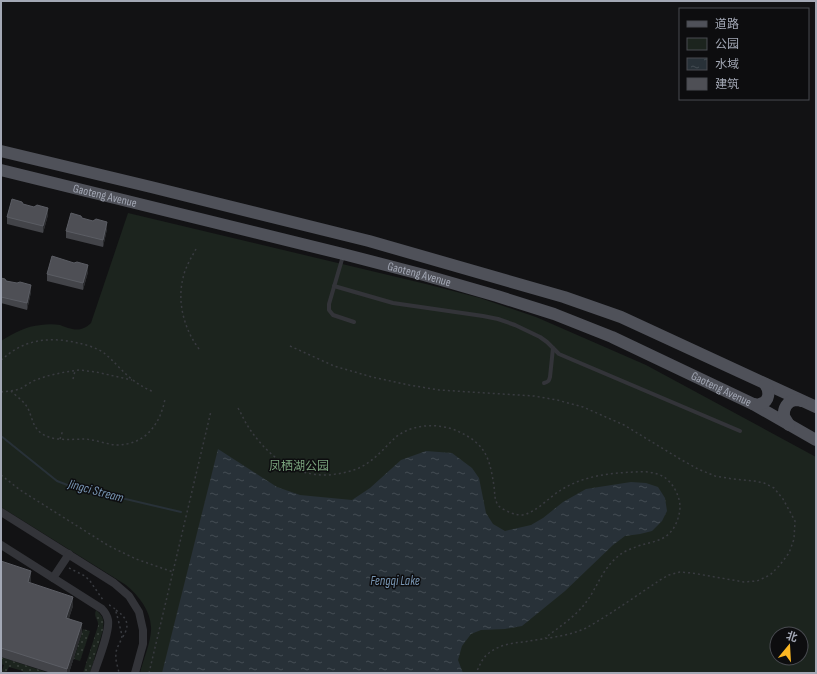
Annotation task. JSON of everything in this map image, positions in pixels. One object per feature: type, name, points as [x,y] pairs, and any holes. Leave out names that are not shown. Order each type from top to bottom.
[{"type":"main road","name":"Gaoteng Avenue","points":[[1,151],[151,186],[370,241],[564,297],[621,317],[816,407]]},
{"type":"main road","name":"Gaoteng Avenue","points":[[1,170],[424,275],[554,314],[612,338],[753,404],[816,440]]},
{"type":"main road","points":[[753,404],[760,404],[768,398],[768,388],[765,384]]},
{"type":"main road","points":[[790,425],[785,419],[784,415],[786,406],[789,402],[794,400],[802,401]]},
{"type":"street","points":[[1,512],[114,583],[129,596],[139,612],[143,630],[143,644],[135,673]]},
{"type":"street","points":[[1,545],[102,609],[106,614],[108,618],[108,631],[94,673]]},
{"type":"street","points":[[53,578],[69,554]]},
{"type":"lane","points":[[343,254],[329,304],[329,310],[334,315],[354,322]]},
{"type":"lane","points":[[334,286],[393,303],[483,316],[515,325],[540,337],[559,354],[740,431]]},
{"type":"lane","points":[[544,383],[549,381],[553,348]]},
{"type":"path","points":[[196,249],[183,277],[181,298],[183,318],[192,340],[199,349]]},
{"type":"path","points":[[1,360],[16,349],[29,344],[47,339],[66,340],[85,345],[102,352],[114,361],[127,376],[140,386],[154,392]]},
{"type":"path","points":[[290,346],[334,366],[409,386],[439,390],[534,396],[583,407],[624,425],[698,469],[715,476],[764,483],[774,488],[790,510],[795,521],[794,539],[789,553],[770,575],[757,581],[744,582],[692,573],[680,572],[669,575],[586,628],[570,634],[498,647],[488,653],[481,662],[476,673]]},
{"type":"path","points":[[1,392],[20,389],[33,381],[47,376],[79,370],[133,380]]},
{"type":"path","points":[[73,379],[75,371]]},
{"type":"path","points":[[11,391],[25,404],[36,428],[41,434],[60,439],[88,439],[116,444],[134,442],[149,432],[161,415],[165,399]]},
{"type":"path","points":[[238,408],[248,428],[267,450],[290,468],[309,474],[336,475],[361,467],[372,460],[398,435],[407,430],[418,427],[443,426],[457,430],[472,439],[482,449],[492,473],[495,499],[499,506],[506,511],[515,514],[523,515],[531,512],[541,506],[551,496],[563,489],[576,482],[591,477],[636,472],[655,473],[665,477],[674,486],[680,507],[678,519],[673,529],[658,541],[637,546],[617,558],[607,568],[584,605],[576,614],[544,638]]},
{"type":"path","points":[[149,673],[211,411]]},
{"type":"path","points":[[60,439],[62,430]]},
{"type":"path","points":[[1,475],[20,490],[109,546],[136,559],[173,572]]},
{"type":"path","points":[[114,608],[124,616],[127,621],[127,631],[122,638]]},
{"type":"green space","name":"凤栖湖公园","points":[[128,213],[480,298],[536,317],[646,365],[816,457],[816,673],[140,673],[149,644],[151,627],[146,609],[135,594],[126,585],[1,507],[1,341],[20,330],[46,324],[55,324],[73,329],[82,329],[91,323]]},
{"type":"green space","points":[[96,610],[103,619],[103,630],[90,673],[83,673],[98,626],[95,615]]},
{"type":"green space","points":[[83,629],[90,631],[80,661],[74,659]]},
{"type":"green space","points":[[1,657],[49,673],[22,673],[23,671],[9,667],[6,673],[1,673],[4,665],[1,664]]},
{"type":"water","name":"Fengqi Lake","points":[[218,449],[277,487],[300,495],[352,500],[370,488],[401,460],[426,451],[452,453],[472,468],[479,478],[486,513],[493,524],[505,531],[531,525],[543,518],[563,502],[586,489],[631,482],[646,483],[658,487],[665,498],[667,511],[662,521],[652,531],[625,536],[613,545],[565,591],[522,626],[505,629],[481,630],[471,634],[462,646],[458,660],[463,673],[162,673]]},
{"type":"building","points":[[12,199],[34,207],[37,205],[48,208],[43,226],[7,217]]},
{"type":"building","points":[[71,213],[93,221],[96,219],[107,222],[103,240],[66,231]]},
{"type":"building","points":[[52,256],[74,263],[77,262],[88,265],[83,283],[47,274]]},
{"type":"building","points":[[1,278],[5,279],[6,281],[17,283],[20,282],[31,285],[27,303],[1,297]]},
{"type":"building","points":[[1,561],[31,571],[28,582],[73,597],[66,618],[82,623],[67,669],[1,648]]},
{"type":"waterway","name":"Jingci Stream","points":[[1,436],[57,481],[70,486],[181,512]]}]
